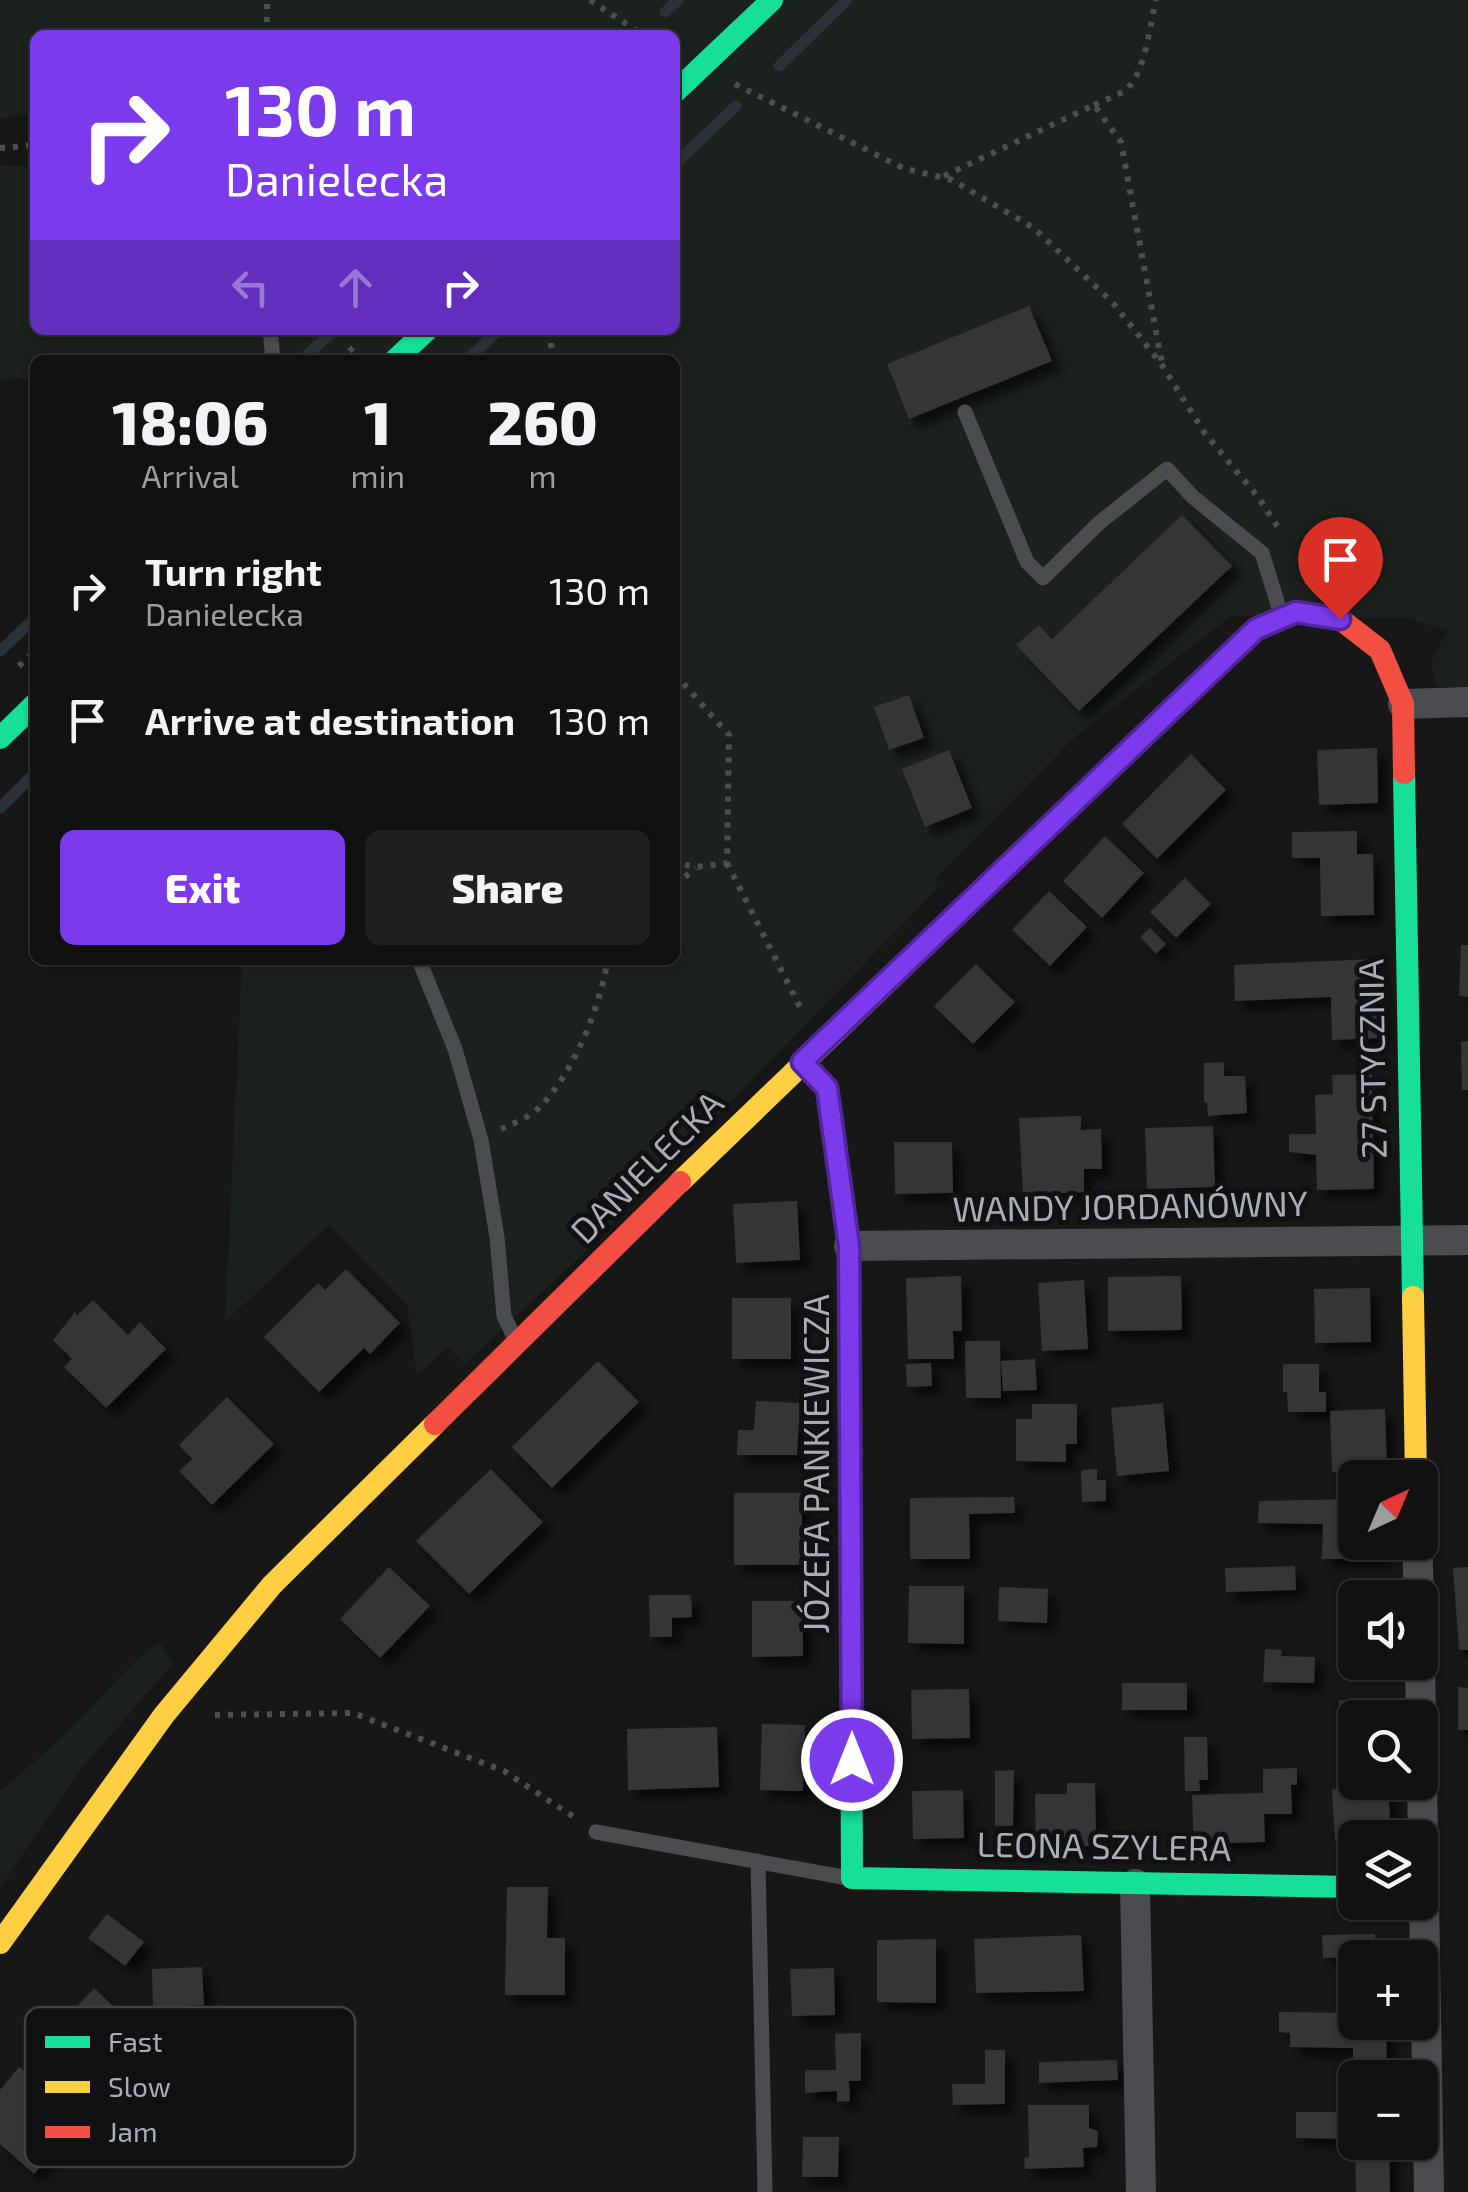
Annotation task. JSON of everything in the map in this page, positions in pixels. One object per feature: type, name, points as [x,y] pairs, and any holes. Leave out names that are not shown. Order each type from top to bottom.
[{"type":"street","points":[[680,87],[772,0]]},
{"type":"street","points":[[400,355],[421,335]]},
{"type":"street","points":[[1282,618],[1296,612],[1340,619],[1380,650],[1403,704],[1468,702]]},
{"type":"street","name":"DANIELECKA","points":[[0,1943],[164,1715],[272,1586],[820,1044],[1256,629],[1282,618]]},
{"type":"street","name":"27 STYCZNIA","points":[[1403,704],[1416,1460]]},
{"type":"street","points":[[0,738],[30,709]]},
{"type":"street","name":"JÓZEFA PANKIEWICZA","points":[[802,1062],[827,1088],[849,1246],[852,1878]]},
{"type":"street","name":"WANDY JORDANÓWNY","points":[[849,1246],[1468,1240]]},
{"type":"street","points":[[1420,1680],[1421,1820]]},
{"type":"street","name":"LEONA SZYLERA","points":[[852,1878],[1338,1887]]},
{"type":"street","points":[[1135,1884],[1141,2192]]},
{"type":"street","points":[[1423,1920],[1428,2192]]},
{"type":"lane","points":[[966,412],[1027,562],[1044,578],[1099,523],[1167,469],[1192,497],[1262,553],[1282,618]]},
{"type":"lane","points":[[421,965],[456,1049],[481,1140],[497,1237],[504,1316],[517,1342]]},
{"type":"lane","points":[[596,1832],[852,1878]]},
{"type":"lane","points":[[758,1861],[765,2192]]},
{"type":"path","points":[[267,0],[267,30]]},
{"type":"path","points":[[590,0],[635,30]]},
{"type":"path","points":[[942,177],[1128,90],[1142,62],[1156,0]]},
{"type":"path","points":[[709,59],[734,84],[903,168],[942,177],[1034,228],[1113,303],[1162,365],[1204,432],[1258,498],[1288,543]]},
{"type":"path","points":[[1094,105],[1121,142],[1162,365]]},
{"type":"path","points":[[0,148],[30,146]]},
{"type":"path","points":[[680,680],[729,735],[727,863],[820,1044]]},
{"type":"path","points":[[680,864],[696,867],[727,863]]},
{"type":"path","points":[[680,881],[696,867]]},
{"type":"path","points":[[481,1140],[540,1107],[569,1066],[600,999],[607,965]]},
{"type":"path","points":[[164,1715],[353,1713],[504,1770],[596,1832]]},
{"type":"shaded area","points":[[0,0],[1468,0],[1468,688],[1436,686],[1431,662],[1447,631],[1409,618],[1231,616],[1076,736],[935,879],[938,888],[582,1255],[465,1364],[448,1347],[417,1376],[407,1305],[329,1225],[225,1322],[242,965],[680,965],[680,355],[30,355],[30,378],[0,380],[0,165],[30,167],[30,335],[680,335],[680,30],[30,30],[30,114],[0,118]]},
{"type":"shaded area","points":[[160,1642],[173,1664],[81,1769],[0,1888],[0,1791]]},
{"type":"building","points":[[1029,306],[1052,361],[909,419],[887,364]]},
{"type":"building","points":[[1182,515],[1232,566],[1079,711],[1016,645],[1039,625],[1052,639]]},
{"type":"building","points":[[909,695],[924,738],[889,750],[874,707]]},
{"type":"building","points":[[1377,748],[1378,803],[1319,805],[1317,750]]},
{"type":"building","points":[[949,750],[972,808],[925,827],[902,769]]},
{"type":"building","points":[[1191,754],[1226,790],[1157,859],[1122,824]]},
{"type":"building","points":[[1357,831],[1357,854],[1373,854],[1374,915],[1321,916],[1320,858],[1292,858],[1292,832]]},
{"type":"building","points":[[1105,836],[1144,873],[1102,918],[1063,881]]},
{"type":"building","points":[[1185,878],[1211,904],[1176,938],[1150,912]]},
{"type":"building","points":[[1049,891],[1087,927],[1050,966],[1012,930]]},
{"type":"building","points":[[1150,928],[1166,944],[1156,954],[1140,937]]},
{"type":"building","points":[[1461,945],[1468,945],[1468,997],[1459,996]]},
{"type":"building","points":[[1376,959],[1380,1038],[1332,1040],[1331,997],[1235,1001],[1234,965]]},
{"type":"building","points":[[976,964],[1015,1002],[973,1044],[934,1006]]},
{"type":"building","points":[[1468,1041],[1468,1090],[1462,1090],[1461,1042]]},
{"type":"building","points":[[1224,1062],[1224,1076],[1245,1076],[1247,1113],[1208,1116],[1204,1063]]},
{"type":"building","points":[[1372,1074],[1374,1189],[1317,1190],[1316,1155],[1289,1152],[1289,1134],[1316,1134],[1315,1095],[1333,1094],[1332,1075]]},
{"type":"building","points":[[1081,1116],[1081,1130],[1101,1129],[1102,1169],[1084,1169],[1084,1192],[1023,1195],[1019,1118]]},
{"type":"building","points":[[1213,1126],[1215,1187],[1147,1189],[1145,1128]]},
{"type":"building","points":[[894,1142],[952,1142],[953,1193],[895,1194]]},
{"type":"building","points":[[797,1201],[800,1260],[736,1263],[733,1204]]},
{"type":"building","points":[[346,1269],[400,1323],[370,1354],[364,1348],[319,1392],[264,1337],[318,1283],[325,1290]]},
{"type":"building","points":[[961,1276],[962,1331],[953,1331],[954,1359],[908,1359],[906,1278]]},
{"type":"building","points":[[1181,1276],[1182,1330],[1108,1331],[1108,1277]]},
{"type":"building","points":[[1084,1280],[1088,1349],[1042,1351],[1038,1283]]},
{"type":"building","points":[[1370,1288],[1371,1342],[1315,1343],[1314,1289]]},
{"type":"building","points":[[732,1298],[791,1298],[791,1359],[732,1359]]},
{"type":"building","points":[[93,1300],[128,1335],[140,1322],[166,1349],[106,1408],[64,1367],[72,1359],[53,1340],[75,1312],[77,1316]]},
{"type":"building","points":[[965,1341],[1000,1341],[1001,1398],[966,1398]]},
{"type":"building","points":[[1035,1359],[1037,1390],[1003,1391],[1001,1361]]},
{"type":"building","points":[[598,1361],[639,1402],[552,1488],[512,1447]]},
{"type":"building","points":[[931,1363],[932,1386],[907,1387],[906,1364]]},
{"type":"building","points":[[1283,1364],[1319,1364],[1319,1392],[1326,1392],[1326,1412],[1288,1412]]},
{"type":"building","points":[[227,1397],[274,1444],[212,1505],[179,1471],[192,1459],[179,1445]]},
{"type":"building","points":[[756,1401],[800,1403],[797,1455],[737,1455],[738,1430],[754,1430]]},
{"type":"building","points":[[1163,1403],[1169,1471],[1117,1476],[1111,1408]]},
{"type":"building","points":[[1032,1404],[1077,1404],[1077,1444],[1066,1444],[1066,1462],[1016,1461],[1016,1419],[1032,1419]]},
{"type":"building","points":[[1385,1409],[1387,1460],[1338,1460],[1338,1472],[1332,1472],[1330,1411]]},
{"type":"building","points":[[491,1469],[543,1522],[469,1594],[416,1541]]},
{"type":"building","points":[[1097,1469],[1097,1480],[1106,1480],[1106,1501],[1082,1502],[1081,1470]]},
{"type":"building","points":[[734,1493],[802,1493],[802,1565],[734,1565]]},
{"type":"building","points":[[1014,1497],[1015,1513],[969,1514],[970,1559],[910,1559],[910,1498]]},
{"type":"building","points":[[1338,1499],[1338,1559],[1322,1559],[1323,1524],[1258,1523],[1259,1501]]},
{"type":"building","points":[[1295,1566],[1296,1590],[1226,1592],[1225,1568]]},
{"type":"building","points":[[389,1567],[430,1606],[380,1658],[340,1619]]},
{"type":"building","points":[[1468,1567],[1468,1650],[1459,1650],[1453,1568]]},
{"type":"building","points":[[909,1586],[964,1586],[964,1644],[908,1643]]},
{"type":"building","points":[[999,1587],[1048,1589],[1047,1623],[998,1621]]},
{"type":"building","points":[[649,1595],[691,1595],[692,1617],[672,1618],[672,1637],[650,1637]]},
{"type":"building","points":[[752,1601],[803,1601],[803,1656],[752,1657]]},
{"type":"building","points":[[1265,1649],[1282,1650],[1281,1656],[1315,1657],[1314,1683],[1263,1682]]},
{"type":"building","points":[[1122,1683],[1187,1683],[1187,1710],[1122,1710]]},
{"type":"building","points":[[1458,1687],[1468,1688],[1468,1730],[1458,1730]]},
{"type":"building","points":[[969,1689],[970,1738],[912,1739],[911,1690]]},
{"type":"building","points":[[762,1724],[805,1725],[803,1791],[760,1790]]},
{"type":"building","points":[[717,1727],[719,1787],[628,1790],[627,1729]]},
{"type":"building","points":[[1184,1737],[1207,1737],[1208,1780],[1199,1780],[1200,1791],[1185,1791]]},
{"type":"building","points":[[1297,1768],[1297,1785],[1291,1785],[1292,1814],[1264,1814],[1265,1842],[1194,1844],[1192,1795],[1263,1793],[1263,1769]]},
{"type":"building","points":[[1014,1770],[1013,1826],[995,1826],[995,1771]]},
{"type":"building","points":[[1067,1783],[1095,1783],[1096,1846],[1036,1847],[1035,1794],[1067,1794]]},
{"type":"building","points":[[1332,1789],[1338,1789],[1338,1800],[1389,1800],[1390,1820],[1338,1820],[1335,1841]]},
{"type":"building","points":[[963,1790],[964,1838],[913,1839],[912,1791]]},
{"type":"building","points":[[507,1887],[548,1887],[547,1938],[565,1938],[565,1995],[505,1995]]},
{"type":"building","points":[[107,1914],[144,1942],[125,1966],[88,1938]]},
{"type":"building","points":[[1375,1934],[1375,1940],[1338,1940],[1338,1957],[1323,1958],[1322,1935]]},
{"type":"building","points":[[1081,1935],[1084,1991],[976,1993],[974,1939]]},
{"type":"building","points":[[936,1939],[936,2003],[877,2002],[877,1940]]},
{"type":"building","points":[[202,1967],[204,2005],[153,2007],[152,1969]]},
{"type":"building","points":[[834,1968],[835,2015],[792,2016],[790,1969]]},
{"type":"building","points":[[94,1988],[114,2007],[77,2007]]},
{"type":"building","points":[[1279,2012],[1338,2013],[1338,2040],[1386,2040],[1387,2060],[1353,2060],[1353,2048],[1290,2047],[1290,2033],[1279,2032]]},
{"type":"building","points":[[861,2033],[861,2081],[849,2081],[850,2101],[837,2102],[837,2091],[805,2093],[805,2070],[836,2070],[835,2034]]},
{"type":"building","points":[[985,2050],[1005,2050],[1005,2104],[953,2105],[952,2084],[985,2084]]},
{"type":"building","points":[[1117,2060],[1118,2080],[1039,2083],[1039,2062]]},
{"type":"building","points":[[19,2067],[25,2072],[25,2166],[0,2144],[0,2090]]},
{"type":"building","points":[[1028,2105],[1089,2105],[1089,2128],[1098,2131],[1097,2147],[1083,2148],[1084,2167],[1025,2169],[1024,2158],[1029,2157]]},
{"type":"building","points":[[1296,2112],[1338,2112],[1338,2139],[1296,2138]]},
{"type":"building","points":[[803,2137],[839,2137],[838,2177],[802,2177]]},
{"type":"building","points":[[1355,2160],[1389,2160],[1390,2192],[1356,2192]]},
{"type":"waterway","points":[[665,12],[678,0]]},
{"type":"waterway","points":[[779,66],[847,0]]},
{"type":"waterway","points":[[680,159],[736,106]]},
{"type":"waterway","points":[[307,355],[329,335]]},
{"type":"waterway","points":[[472,355],[494,335]]},
{"type":"waterway","points":[[0,651],[30,623]]},
{"type":"waterway","points":[[0,808],[30,778]]},
{"type":"traffic: fast","points":[[680,87],[772,0]]},
{"type":"traffic: fast","points":[[400,355],[422,335]]},
{"type":"traffic: fast","points":[[0,738],[30,709]]},
{"type":"traffic: fast","points":[[1404,773],[1413,1297]]},
{"type":"traffic: fast","points":[[851,1643],[852,1878],[1338,1887]]},
{"type":"traffic: slow","points":[[680,1182],[1137,742]]},
{"type":"traffic: slow","points":[[1413,1297],[1416,1460]]},
{"type":"traffic: slow","points":[[0,1943],[164,1715],[272,1585],[435,1424]]},
{"type":"traffic: jam","points":[[1137,742],[1255,629],[1296,611],[1340,619],[1380,650],[1403,704],[1404,773]]},
{"type":"traffic: jam","points":[[802,1062],[827,1088],[849,1246],[851,1643]]},
{"type":"traffic: jam","points":[[435,1424],[680,1182]]},
{"type":"route","points":[[852,1760],[849,1246],[827,1088],[802,1062],[1256,629],[1296,612],[1340,619]]}]
